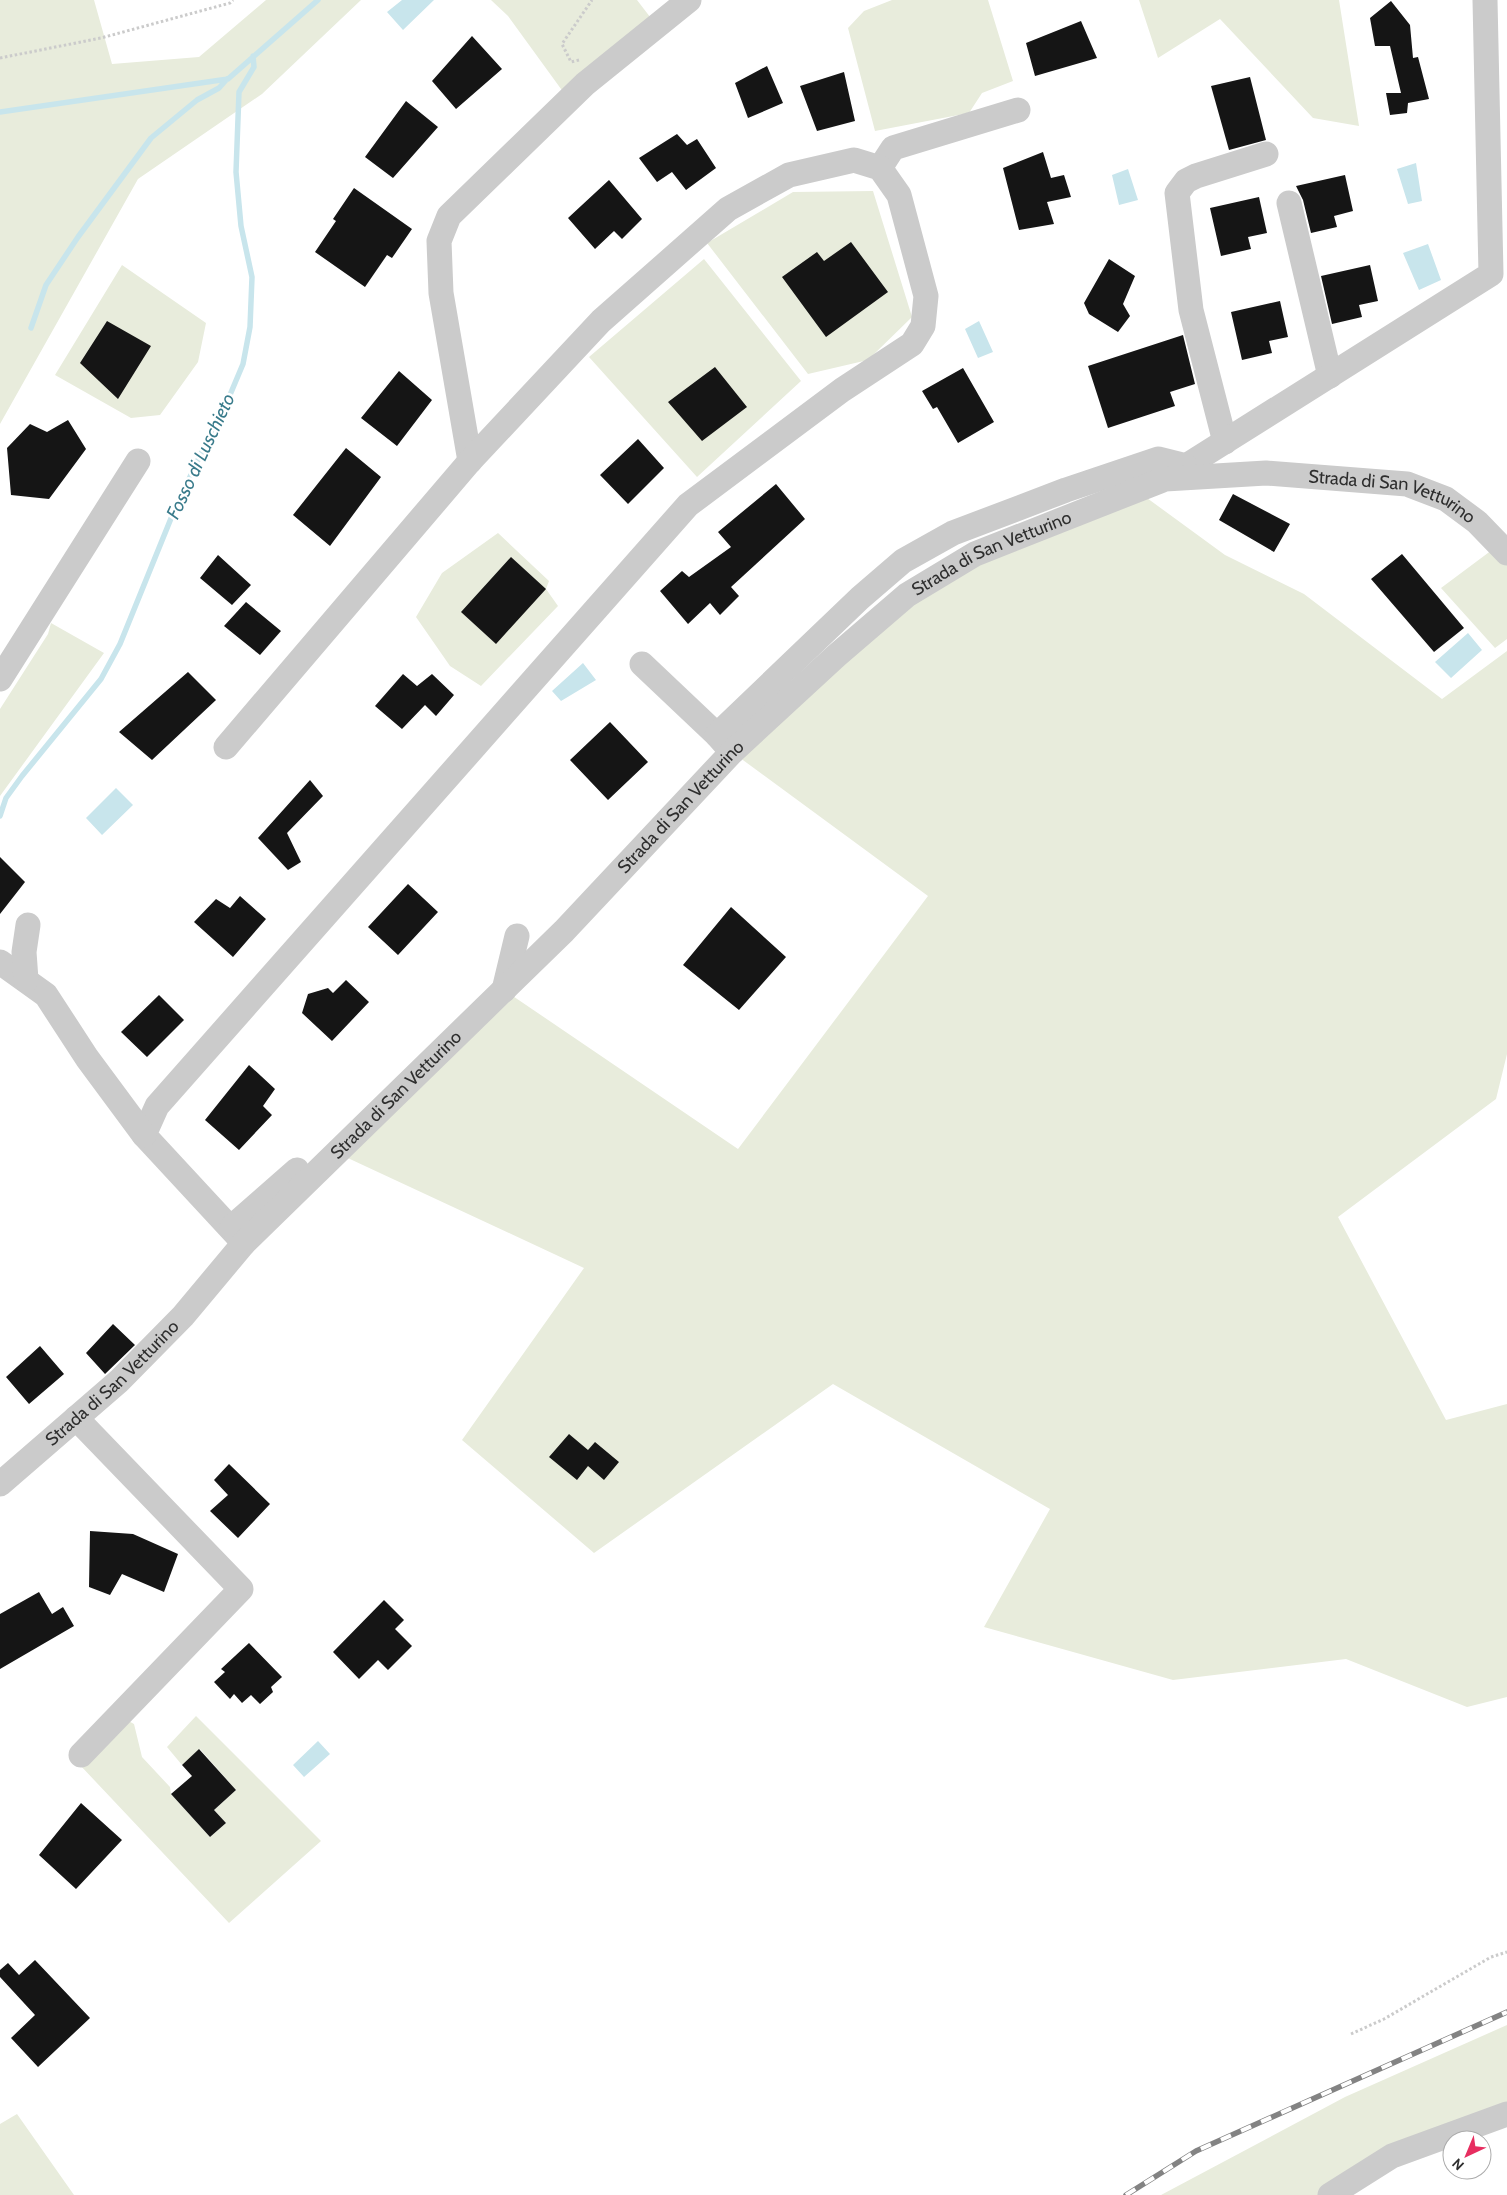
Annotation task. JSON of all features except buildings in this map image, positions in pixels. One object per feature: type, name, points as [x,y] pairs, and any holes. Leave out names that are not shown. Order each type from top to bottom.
[{"type":"street","points":[[470,461],[441,292],[439,241],[449,216],[586,84],[689,0]]},
{"type":"street","points":[[1175,473],[1491,274],[1486,0]]},
{"type":"street","points":[[880,168],[892,148],[1018,110]]},
{"type":"street","points":[[1225,442],[1191,310],[1177,193],[1186,181],[1196,176],[1266,154]]},
{"type":"street","points":[[144,1135],[157,1106],[688,505],[842,390],[912,344],[923,326],[926,296],[899,195],[880,168],[854,160],[789,174],[728,209],[601,322],[470,461],[226,747]]},
{"type":"street","points":[[1289,203],[1330,376]]},
{"type":"street","points":[[0,679],[138,461]]},
{"type":"street","name":"Strada di San Vetturino","points":[[0,1484],[119,1381],[182,1316],[238,1235],[504,990],[564,931],[725,744],[836,656],[907,595],[975,554],[1175,473],[1266,473],[1407,484],[1446,499],[1505,546]]},
{"type":"street","points":[[642,664],[725,744]]},
{"type":"street","points":[[26,980],[24,952],[28,925]]},
{"type":"street","points":[[504,990],[517,936]]},
{"type":"street","points":[[0,962],[46,995],[87,1058],[144,1135],[238,1235]]},
{"type":"street","points":[[76,1418],[241,1589],[81,1755]]},
{"type":"street","points":[[1330,2195],[1392,2156],[1507,2114]]},
{"type":"path","points":[[0,58],[101,38],[230,3],[233,0]]},
{"type":"path","points":[[587,58],[572,62],[562,44],[592,0]]},
{"type":"path","points":[[1351,2034],[1384,2019],[1491,1957],[1507,1952]]},
{"type":"green space","points":[[0,0],[94,0],[112,64],[199,57],[266,0],[361,0],[262,94],[138,179],[0,424]]},
{"type":"green space","points":[[491,0],[637,0],[657,26],[569,100],[508,16]]},
{"type":"green space","points":[[892,0],[988,0],[1013,81],[982,93],[969,113],[875,131],[848,28],[864,11]]},
{"type":"green space","points":[[1139,0],[1339,0],[1359,126],[1313,118],[1220,19],[1158,58]]},
{"type":"green space","points":[[873,191],[912,317],[868,360],[808,374],[707,243],[793,192]]},
{"type":"green space","points":[[704,259],[801,381],[697,477],[589,357]]},
{"type":"green space","points":[[122,265],[206,323],[198,362],[160,415],[131,418],[55,375]]},
{"type":"green space","points":[[1136,490],[1225,555],[1304,594],[1442,699],[1507,651],[1507,1054],[1496,1099],[1338,1217],[1446,1420],[1507,1404],[1507,1697],[1467,1707],[1346,1659],[1173,1680],[984,1627],[1050,1509],[833,1384],[594,1553],[462,1440],[584,1268],[337,1153],[504,990],[738,1149],[928,896],[732,752],[907,595]]},
{"type":"green space","points":[[498,533],[549,581],[546,589],[558,606],[481,686],[450,666],[416,617],[442,573]]},
{"type":"green space","points":[[1500,544],[1507,553],[1507,639],[1495,648],[1441,588]]},
{"type":"green space","points":[[51,623],[104,653],[0,796],[0,709],[48,634]]},
{"type":"green space","points":[[196,1716],[321,1841],[229,1923],[79,1764],[123,1718],[134,1724],[142,1757],[170,1787],[171,1794],[210,1837],[226,1823],[214,1810],[236,1790],[200,1749],[182,1765],[167,1747]]},
{"type":"green space","points":[[1507,2025],[1507,2114],[1472,2130],[1442,2130],[1442,2144],[1330,2195],[1161,2195],[1345,2097]]},
{"type":"green space","points":[[17,2114],[74,2195],[0,2195],[0,2124]]},
{"type":"water","points":[[402,0],[434,0],[403,30],[387,12]]},
{"type":"water","points":[[1416,163],[1422,201],[1408,204],[1397,169]]},
{"type":"water","points":[[1128,169],[1138,200],[1119,205],[1112,175]]},
{"type":"water","points":[[1428,244],[1441,280],[1419,290],[1403,253]]},
{"type":"water","points":[[979,321],[993,352],[978,358],[965,329]]},
{"type":"water","points":[[1468,633],[1482,650],[1451,678],[1435,662]]},
{"type":"water","points":[[583,663],[596,680],[561,701],[552,691]]},
{"type":"water","points":[[116,788],[133,805],[102,835],[86,818]]},
{"type":"water","points":[[318,1741],[330,1754],[304,1777],[293,1765]]},
{"type":"waterway","points":[[0,112],[228,79],[318,0]]},
{"type":"waterway","name":"Fosso di Luschieto","points":[[0,816],[6,798],[101,679],[120,644],[174,511],[227,402],[243,364],[250,327],[252,277],[241,226],[236,172],[239,92],[254,67],[253,56]]},
{"type":"waterway","points":[[31,328],[46,285],[78,237],[151,138],[197,100],[219,88],[227,79]]},
{"type":"railway","points":[[1126,2195],[1196,2151],[1507,2012]]}]
